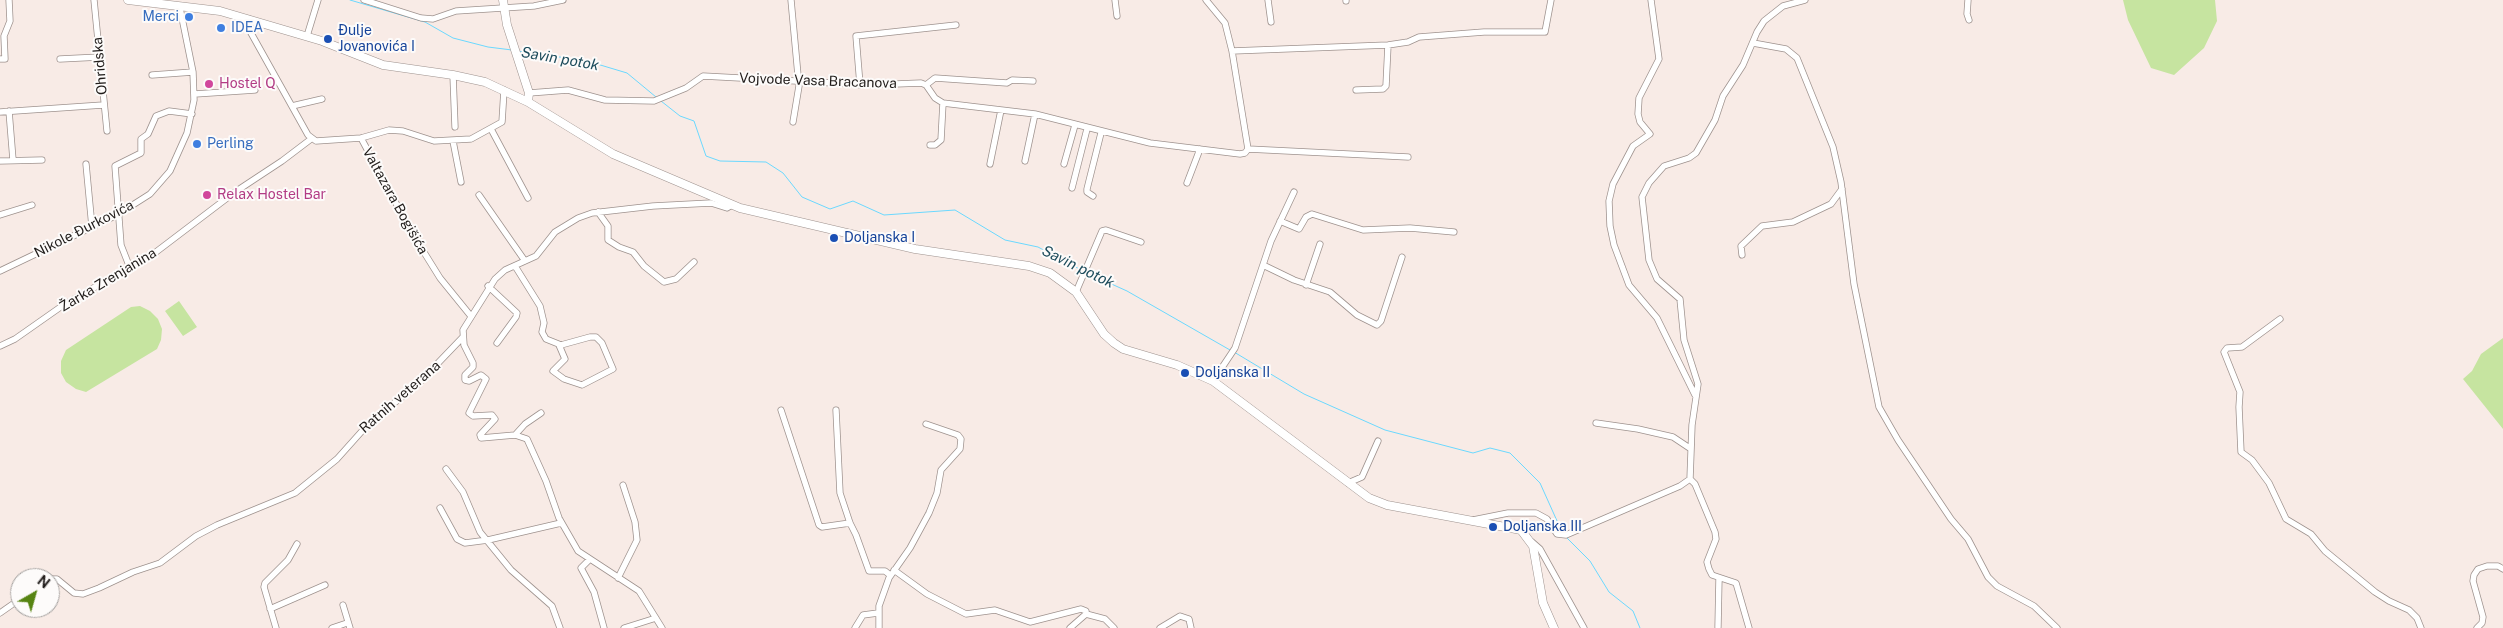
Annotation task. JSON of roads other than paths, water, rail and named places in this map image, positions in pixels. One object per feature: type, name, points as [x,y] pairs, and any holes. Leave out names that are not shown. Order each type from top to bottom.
[{"type":"street","points":[[0,59],[5,59],[4,36],[10,21],[9,0]]},
{"type":"street","name":"Ohridska","points":[[94,0],[107,131]]},
{"type":"street","points":[[128,0],[180,8],[220,11],[307,36],[383,65],[475,79],[528,102],[614,154],[732,204],[769,216],[916,249],[1037,268],[1061,279],[1076,292],[1104,334],[1114,344],[1123,349],[1177,364],[1213,380],[1293,439],[1348,483],[1378,502],[1472,522],[1518,528],[1540,549],[1584,628]]},
{"type":"street","points":[[307,36],[318,0]]},
{"type":"street","points":[[364,0],[428,19],[460,11],[542,5],[562,0]]},
{"type":"street","points":[[503,0],[514,45],[529,93],[528,102]]},
{"type":"street","points":[[791,0],[799,82],[793,122]]},
{"type":"street","points":[[1115,0],[1116,16]]},
{"type":"street","points":[[1206,0],[1223,19],[1232,51],[1248,149]]},
{"type":"street","points":[[1268,0],[1271,22]]},
{"type":"street","points":[[1232,51],[1388,45],[1435,35],[1545,32],[1551,0]]},
{"type":"street","points":[[1651,0],[1659,59],[1639,98],[1638,114],[1640,122],[1650,134],[1633,146],[1613,184],[1609,201],[1610,226],[1614,245],[1629,285],[1657,318],[1695,395]]},
{"type":"street","points":[[1749,628],[1736,583],[1712,575],[1707,562],[1716,538],[1715,532],[1695,484],[1690,479],[1695,395],[1698,384],[1684,340],[1680,299],[1663,285],[1652,271],[1642,197],[1649,183],[1664,166],[1689,158],[1696,153],[1715,120],[1723,96],[1743,65],[1764,21],[1782,3],[1805,0]]},
{"type":"street","points":[[1968,0],[1967,14],[1969,20]]},
{"type":"street","name":"Nikole Đurkovića","points":[[0,272],[118,216],[150,194],[165,178],[179,154],[192,114],[195,94],[180,8]]},
{"type":"street","points":[[249,19],[251,33],[311,139]]},
{"type":"street","points":[[860,85],[856,36],[956,26]]},
{"type":"street","points":[[1753,44],[1786,49],[1797,58],[1833,146],[1842,189],[1854,284],[1879,407],[1902,446],[1951,518],[1968,539],[1988,577],[1997,586],[2034,606],[2057,628]]},
{"type":"street","points":[[1356,90],[1383,89],[1386,86],[1388,45]]},
{"type":"street","points":[[60,58],[100,57]]},
{"type":"street","points":[[152,75],[192,72]]},
{"type":"street","points":[[453,75],[454,127]]},
{"type":"street","name":"Vojvode Vasa Bracanova","points":[[529,93],[568,90],[605,100],[657,100],[686,88],[701,76],[860,85],[926,84],[936,78],[1007,82],[1012,80],[1033,81]]},
{"type":"street","points":[[926,84],[935,98],[942,103],[1035,114],[1101,133],[1150,144],[1242,154],[1248,149],[1408,157]]},
{"type":"street","points":[[195,94],[255,90]]},
{"type":"street","points":[[361,138],[389,130],[403,131],[434,141],[471,139],[502,122],[504,90]]},
{"type":"street","points":[[292,106],[322,98]]},
{"type":"street","points":[[930,145],[941,140],[942,103]]},
{"type":"street","points":[[0,112],[104,105]]},
{"type":"street","points":[[990,164],[1001,110]]},
{"type":"street","points":[[9,111],[13,160]]},
{"type":"street","points":[[130,268],[122,250],[115,166],[141,153],[141,138],[148,134],[156,116],[169,112],[192,114]]},
{"type":"street","points":[[1025,161],[1035,114]]},
{"type":"street","points":[[1064,164],[1075,125]]},
{"type":"street","points":[[490,129],[528,198]]},
{"type":"street","points":[[1072,188],[1087,129]]},
{"type":"street","points":[[1093,196],[1087,191],[1101,133]]},
{"type":"street","name":"Valtazara Bogišića","points":[[311,139],[319,141],[361,138],[412,233],[440,278],[470,316]]},
{"type":"street","name":"Žarka Zrenjanina","points":[[0,346],[32,329],[85,292],[130,268],[311,139]]},
{"type":"street","points":[[453,141],[461,182]]},
{"type":"street","points":[[1187,183],[1200,149]]},
{"type":"street","points":[[0,161],[42,160]]},
{"type":"street","points":[[86,164],[92,227]]},
{"type":"street","points":[[1742,255],[1741,246],[1762,226],[1793,222],[1831,204],[1842,189]]},
{"type":"street","points":[[1213,380],[1235,348],[1280,220],[1294,192]]},
{"type":"street","points":[[479,195],[526,261]]},
{"type":"street","name":"Ratnih veterana","points":[[60,582],[74,593],[83,594],[99,588],[132,572],[160,563],[193,538],[217,526],[295,493],[337,459],[370,421],[416,386],[463,337],[463,330],[488,286],[505,270],[536,256],[549,238],[562,227],[585,215],[598,212],[711,203],[727,208],[732,204]]},
{"type":"street","points":[[0,215],[32,205]]},
{"type":"street","points":[[598,212],[608,226],[608,240],[635,254],[644,266],[664,282],[676,279],[694,262]]},
{"type":"street","points":[[1280,220],[1299,229],[1306,216],[1312,214],[1363,230],[1410,228],[1454,232]]},
{"type":"street","points":[[1076,292],[1102,231],[1106,230],[1141,242]]},
{"type":"street","points":[[1306,285],[1320,244]]},
{"type":"street","points":[[1263,265],[1306,285],[1330,292],[1362,318],[1379,324],[1402,256]]},
{"type":"street","points":[[514,266],[540,306],[544,323],[542,332],[544,336],[559,345],[565,359],[553,371],[564,379],[582,385],[613,369],[602,343],[596,338],[590,337],[559,345]]},
{"type":"street","points":[[488,286],[516,313],[516,317],[497,342]]},
{"type":"street","points":[[2280,318],[2245,346],[2228,348],[2224,352],[2240,392],[2241,452],[2252,460],[2269,483],[2286,520],[2311,534],[2325,551],[2375,592],[2409,610],[2417,618],[2421,628]]},
{"type":"street","points":[[463,337],[473,363],[473,367],[465,375],[465,380],[469,381],[481,375],[486,379],[469,413],[472,416],[492,415],[495,419],[480,435],[481,438],[515,435],[525,438],[530,443],[562,523],[578,551],[639,591],[662,628]]},
{"type":"street","points":[[781,410],[819,525],[822,527],[850,523]]},
{"type":"street","points":[[836,410],[840,493],[869,571],[892,572],[927,594],[966,614],[995,610],[1030,622],[1082,609],[1086,610],[1086,614]]},
{"type":"street","points":[[515,435],[525,424],[541,413]]},
{"type":"street","points":[[1596,423],[1638,429],[1673,437],[1691,449]]},
{"type":"street","points":[[879,628],[878,613],[892,572],[910,548],[929,513],[937,493],[941,470],[960,449],[961,439],[958,435],[926,424]]},
{"type":"street","points":[[1348,483],[1362,477],[1378,441]]},
{"type":"street","points":[[446,469],[463,492],[480,532],[511,570],[552,606],[560,628]]},
{"type":"street","points":[[1472,522],[1508,513],[1536,513],[1545,517],[1555,532],[1564,535],[1684,484],[1690,479]]},
{"type":"street","points":[[618,578],[636,545],[637,534],[623,485]]},
{"type":"street","points":[[440,508],[460,541],[475,543],[562,523]]},
{"type":"street","points":[[1532,542],[1543,602],[1554,628]]},
{"type":"street","points":[[276,628],[265,583],[288,560],[298,544]]},
{"type":"street","points":[[589,560],[581,568],[594,592],[604,628]]},
{"type":"street","points":[[2477,628],[2482,623],[2483,617],[2473,581],[2474,575],[2478,570],[2487,566],[2498,566],[2503,569]]},
{"type":"street","points":[[1718,627],[1719,578]]},
{"type":"street","points":[[270,608],[325,585]]},
{"type":"street","points":[[332,628],[348,625],[343,605]]},
{"type":"street","points":[[855,628],[863,615],[878,613]]},
{"type":"street","points":[[1070,628],[1086,614]]},
{"type":"street","points":[[1086,614],[1105,619],[1114,628]]},
{"type":"street","points":[[1160,628],[1180,616],[1189,619],[1191,628]]},
{"type":"street","points":[[624,628],[656,618]]},
{"type":"waterway","name":"Savin potok","points":[[350,0],[425,22],[453,38],[488,47],[512,50]]},
{"type":"waterway","name":"Savin potok","points":[[518,51],[587,61],[627,73],[656,97]]},
{"type":"waterway","name":"Savin potok","points":[[661,101],[680,116],[694,121],[706,156],[720,161],[766,162],[783,173],[802,197],[830,209],[853,201],[884,215],[955,210],[1005,240],[1038,247],[1083,271]]},
{"type":"waterway","name":"Savin potok","points":[[1087,273],[1127,291],[1230,350]]},
{"type":"waterway","name":"Savin potok","points":[[1234,352],[1304,394],[1385,430],[1473,453],[1490,448],[1510,453],[1540,483],[1562,532]]},
{"type":"waterway","name":"Savin potok","points":[[1566,537],[1590,561],[1609,592],[1633,611],[1640,628]]},
{"type":"place","name":"Merci","points":[[189,17]]},
{"type":"place","name":"IDEA","points":[[221,28]]},
{"type":"place","name":"Đulje Jovanovića I","points":[[328,39]]},
{"type":"place","name":"Hostel Q","points":[[209,84]]},
{"type":"place","name":"Perling","points":[[197,144]]},
{"type":"place","name":"Relax Hostel Bar","points":[[207,195]]},
{"type":"place","name":"Doljanska I","points":[[834,238]]},
{"type":"place","name":"Doljanska II","points":[[1185,373]]},
{"type":"place","name":"Doljanska III","points":[[1493,527]]}]
